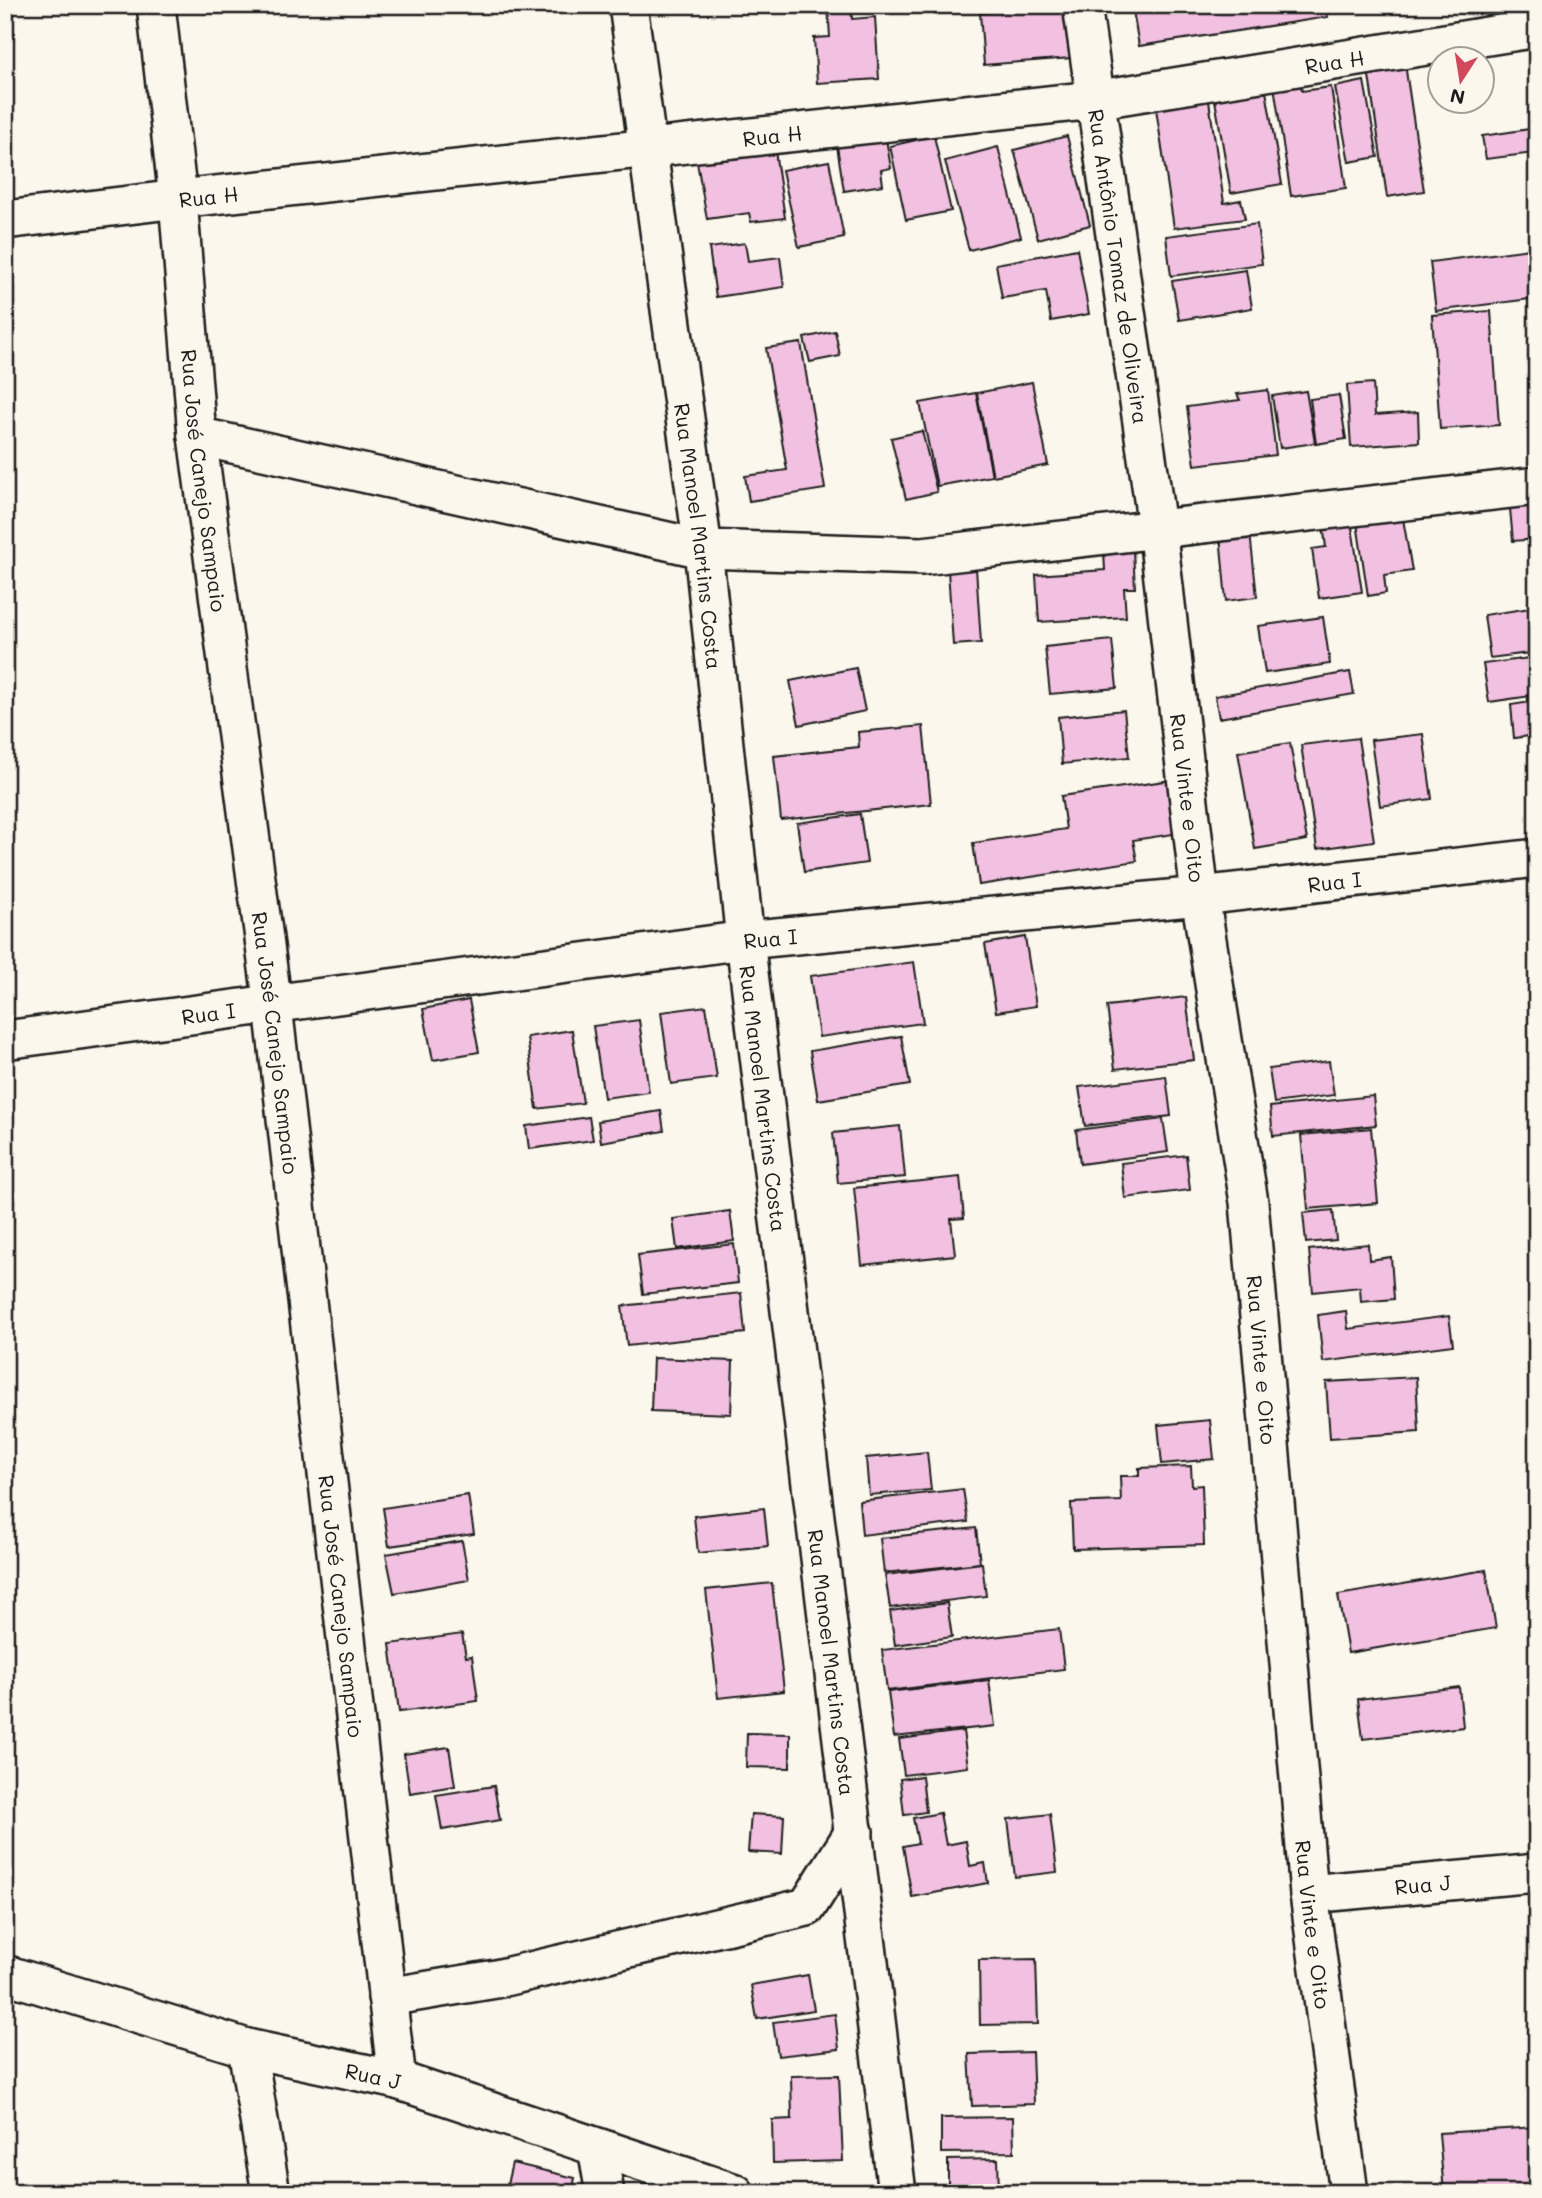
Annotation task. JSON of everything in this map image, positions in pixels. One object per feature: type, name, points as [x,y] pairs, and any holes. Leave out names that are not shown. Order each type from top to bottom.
[{"type":"street","name":"Rua José Canejo Sampaio","points":[[156,5],[178,199],[197,436],[273,1006],[397,2080]]},
{"type":"street","name":"Rua Manoel Martins Costa","points":[[628,5],[703,549],[744,940],[897,2193]]},
{"type":"street","name":"Rua Antônio Tomaz de Oliveira","points":[[1083,5],[1094,100],[1157,527]]},
{"type":"street","name":"Rua H","points":[[5,220],[1094,100],[1537,28]]},
{"type":"street","points":[[197,436],[703,549],[922,556],[1157,527],[1537,486]]},
{"type":"street","name":"Rua Vinte e Oito","points":[[1157,527],[1200,896],[1249,1202],[1309,1894],[1349,2193]]},
{"type":"street","name":"Rua I","points":[[5,1040],[273,1006],[744,940],[1200,896],[1537,858]]},
{"type":"street","points":[[387,1997],[496,1979],[807,1907],[854,1832]]},
{"type":"street","name":"Rua J","points":[[1309,1894],[1537,1873]]},
{"type":"street","name":"Rua J","points":[[5,1974],[247,2048],[397,2080],[735,2193]]},
{"type":"street","points":[[247,2048],[271,2193]]},
{"type":"street","points":[[597,2148],[605,2193]]},
{"type":"building","points":[[851,5],[852,19],[875,17],[879,79],[817,83],[814,38],[830,37],[828,6]]},
{"type":"building","points":[[1065,5],[1071,58],[984,65],[980,13]]},
{"type":"building","points":[[1132,5],[1326,5],[1328,17],[1139,46]]},
{"type":"building","points":[[1405,64],[1424,191],[1387,197],[1368,69]]},
{"type":"building","points":[[1300,81],[1302,91],[1331,87],[1346,188],[1291,196],[1274,86]]},
{"type":"building","points":[[1364,81],[1378,157],[1349,162],[1335,87]]},
{"type":"building","points":[[1266,91],[1282,184],[1231,193],[1215,100]]},
{"type":"building","points":[[1208,94],[1224,203],[1241,200],[1245,219],[1174,228],[1155,102]]},
{"type":"building","points":[[1530,129],[1534,153],[1486,159],[1482,136]]},
{"type":"building","points":[[934,136],[951,211],[906,220],[890,146]]},
{"type":"building","points":[[1067,136],[1090,225],[1038,239],[1014,150]]},
{"type":"building","points":[[886,139],[891,168],[881,170],[883,185],[844,191],[837,146]]},
{"type":"building","points":[[998,147],[1021,237],[969,250],[945,161]]},
{"type":"building","points":[[775,151],[785,218],[751,222],[749,213],[707,219],[697,162]]},
{"type":"building","points":[[829,161],[844,238],[799,247],[782,170]]},
{"type":"building","points":[[1257,224],[1262,264],[1171,276],[1166,236]]},
{"type":"building","points":[[745,243],[748,261],[780,257],[784,287],[716,297],[709,248]]},
{"type":"building","points":[[1537,248],[1537,298],[1436,311],[1430,262]]},
{"type":"building","points":[[1077,249],[1089,314],[1051,321],[1046,291],[1002,298],[996,264]]},
{"type":"building","points":[[1246,270],[1252,308],[1179,320],[1172,281]]},
{"type":"building","points":[[1491,311],[1499,425],[1440,429],[1432,315]]},
{"type":"building","points":[[835,331],[840,356],[810,362],[804,338]]},
{"type":"building","points":[[801,343],[825,489],[749,501],[745,476],[787,470],[766,348]]},
{"type":"building","points":[[1032,382],[1048,465],[993,476],[977,393]]},
{"type":"building","points":[[1373,383],[1375,415],[1418,412],[1419,442],[1351,447],[1347,385]]},
{"type":"building","points":[[1268,390],[1276,455],[1195,465],[1187,407],[1240,400],[1237,394]]},
{"type":"building","points":[[1306,391],[1315,443],[1280,448],[1272,396]]},
{"type":"building","points":[[976,393],[992,476],[937,486],[920,403]]},
{"type":"building","points":[[1339,395],[1346,439],[1316,444],[1310,399]]},
{"type":"building","points":[[922,431],[937,492],[906,499],[891,438]]},
{"type":"building","points":[[1537,496],[1537,539],[1513,541],[1509,498]]},
{"type":"building","points":[[1401,507],[1412,571],[1384,575],[1386,593],[1368,596],[1357,523]]},
{"type":"building","points":[[1350,514],[1362,592],[1319,598],[1312,549],[1326,547],[1322,518]]},
{"type":"building","points":[[1250,533],[1257,597],[1226,601],[1220,535]]},
{"type":"building","points":[[1133,550],[1135,588],[1124,588],[1126,617],[1039,622],[1036,575],[1105,570],[1104,552]]},
{"type":"building","points":[[976,568],[981,643],[953,645],[948,570]]},
{"type":"building","points":[[1537,607],[1537,652],[1490,658],[1484,615]]},
{"type":"building","points":[[1323,617],[1330,664],[1265,673],[1258,626]]},
{"type":"building","points":[[1112,640],[1117,688],[1050,694],[1045,647]]},
{"type":"building","points":[[1537,657],[1537,695],[1489,702],[1483,664]]},
{"type":"building","points":[[856,668],[865,711],[799,725],[790,681]]},
{"type":"building","points":[[1350,672],[1354,694],[1219,718],[1215,696]]},
{"type":"building","points":[[1537,701],[1537,735],[1514,738],[1511,705]]},
{"type":"building","points":[[1124,710],[1129,757],[1062,764],[1058,717]]},
{"type":"building","points":[[923,726],[931,804],[781,820],[774,756],[859,747],[858,732]]},
{"type":"building","points":[[1423,734],[1432,799],[1380,806],[1371,740]]},
{"type":"building","points":[[1358,738],[1374,841],[1317,849],[1301,745]]},
{"type":"building","points":[[1290,743],[1307,840],[1255,849],[1238,752]]},
{"type":"building","points":[[1172,780],[1180,833],[1133,840],[1137,861],[979,885],[973,843],[1066,829],[1061,796]]},
{"type":"building","points":[[860,814],[867,863],[804,872],[797,823]]},
{"type":"building","points":[[1025,937],[1036,1006],[996,1012],[985,944]]},
{"type":"building","points":[[914,962],[923,1023],[819,1037],[810,976]]},
{"type":"building","points":[[1186,997],[1194,1060],[1115,1069],[1107,1006]]},
{"type":"building","points":[[469,1000],[479,1052],[433,1060],[423,1009]]},
{"type":"building","points":[[706,1006],[717,1078],[671,1084],[661,1012]]},
{"type":"building","points":[[639,1020],[649,1092],[604,1098],[593,1026]]},
{"type":"building","points":[[572,1030],[583,1103],[537,1109],[527,1037]]},
{"type":"building","points":[[901,1036],[910,1085],[818,1100],[810,1051]]},
{"type":"building","points":[[1329,1061],[1334,1095],[1274,1103],[1269,1069]]},
{"type":"building","points":[[1166,1076],[1171,1116],[1085,1126],[1079,1087]]},
{"type":"building","points":[[1373,1096],[1376,1125],[1273,1136],[1270,1107]]},
{"type":"building","points":[[661,1111],[664,1131],[601,1142],[598,1121]]},
{"type":"building","points":[[589,1117],[593,1140],[529,1149],[526,1126]]},
{"type":"building","points":[[1163,1119],[1168,1152],[1080,1164],[1076,1130]]},
{"type":"building","points":[[900,1126],[905,1177],[838,1183],[833,1133]]},
{"type":"building","points":[[1371,1128],[1378,1203],[1308,1209],[1301,1135]]},
{"type":"building","points":[[1186,1155],[1190,1190],[1125,1198],[1121,1163]]},
{"type":"building","points":[[960,1177],[964,1218],[951,1219],[955,1255],[862,1265],[854,1188]]},
{"type":"building","points":[[1333,1210],[1336,1240],[1306,1243],[1303,1213]]},
{"type":"building","points":[[730,1211],[734,1241],[677,1249],[673,1219]]},
{"type":"building","points":[[734,1244],[738,1283],[643,1294],[638,1255]]},
{"type":"building","points":[[1368,1244],[1369,1260],[1391,1257],[1394,1299],[1361,1302],[1360,1287],[1313,1292],[1309,1250]]},
{"type":"building","points":[[741,1293],[745,1333],[627,1346],[622,1306]]},
{"type":"building","points":[[1346,1311],[1348,1329],[1449,1316],[1453,1345],[1323,1362],[1318,1315]]},
{"type":"building","points":[[653,1358],[733,1361],[731,1414],[651,1411]]},
{"type":"building","points":[[1416,1377],[1419,1432],[1330,1438],[1326,1382]]},
{"type":"building","points":[[1210,1420],[1214,1459],[1162,1464],[1158,1425]]},
{"type":"building","points":[[927,1452],[931,1490],[869,1495],[866,1458]]},
{"type":"building","points":[[1191,1466],[1192,1486],[1202,1485],[1204,1545],[1073,1549],[1071,1503],[1121,1501],[1120,1476],[1139,1476],[1139,1468]]},
{"type":"building","points":[[963,1489],[968,1522],[862,1535],[859,1501]]},
{"type":"building","points":[[468,1495],[474,1534],[389,1546],[383,1508]]},
{"type":"building","points":[[764,1508],[768,1546],[698,1553],[694,1516]]},
{"type":"building","points":[[976,1528],[980,1563],[884,1573],[880,1538]]},
{"type":"building","points":[[462,1541],[469,1580],[394,1593],[386,1554]]},
{"type":"building","points":[[982,1563],[986,1596],[890,1608],[885,1575]]},
{"type":"building","points":[[1486,1570],[1496,1628],[1348,1653],[1338,1595]]},
{"type":"building","points":[[772,1583],[784,1691],[718,1698],[706,1590]]},
{"type":"building","points":[[947,1603],[952,1637],[895,1645],[890,1611]]},
{"type":"building","points":[[1059,1629],[1064,1669],[887,1691],[882,1650]]},
{"type":"building","points":[[462,1634],[466,1657],[472,1656],[478,1701],[399,1712],[390,1644]]},
{"type":"building","points":[[989,1680],[995,1726],[894,1737],[888,1692]]},
{"type":"building","points":[[1459,1687],[1463,1727],[1363,1739],[1358,1699]]},
{"type":"building","points":[[963,1731],[968,1767],[904,1775],[899,1739]]},
{"type":"building","points":[[747,1733],[790,1734],[790,1768],[746,1767]]},
{"type":"building","points":[[449,1747],[455,1786],[410,1793],[404,1754]]},
{"type":"building","points":[[922,1776],[926,1812],[904,1815],[900,1779]]},
{"type":"building","points":[[494,1786],[500,1820],[442,1830],[436,1795]]},
{"type":"building","points":[[940,1813],[946,1845],[966,1841],[970,1866],[985,1863],[988,1883],[912,1897],[903,1846],[918,1843],[913,1818]]},
{"type":"building","points":[[751,1814],[784,1816],[782,1854],[748,1852]]},
{"type":"building","points":[[1050,1814],[1057,1872],[1015,1877],[1008,1819]]},
{"type":"building","points":[[1036,1959],[1038,2024],[980,2025],[979,1960]]},
{"type":"building","points":[[808,1975],[814,2010],[757,2019],[751,1985]]},
{"type":"building","points":[[835,2014],[839,2049],[778,2056],[773,2022]]},
{"type":"building","points":[[1032,2052],[1034,2104],[972,2106],[969,2054]]},
{"type":"building","points":[[839,2075],[843,2161],[773,2163],[772,2120],[792,2119],[791,2076]]},
{"type":"building","points":[[1013,2117],[1014,2152],[941,2153],[941,2118]]},
{"type":"building","points":[[1537,2127],[1537,2193],[1444,2193],[1439,2133]]},
{"type":"building","points":[[998,2159],[999,2193],[948,2193],[948,2160]]},
{"type":"building","points":[[512,2163],[575,2178],[572,2193],[505,2193]]}]
